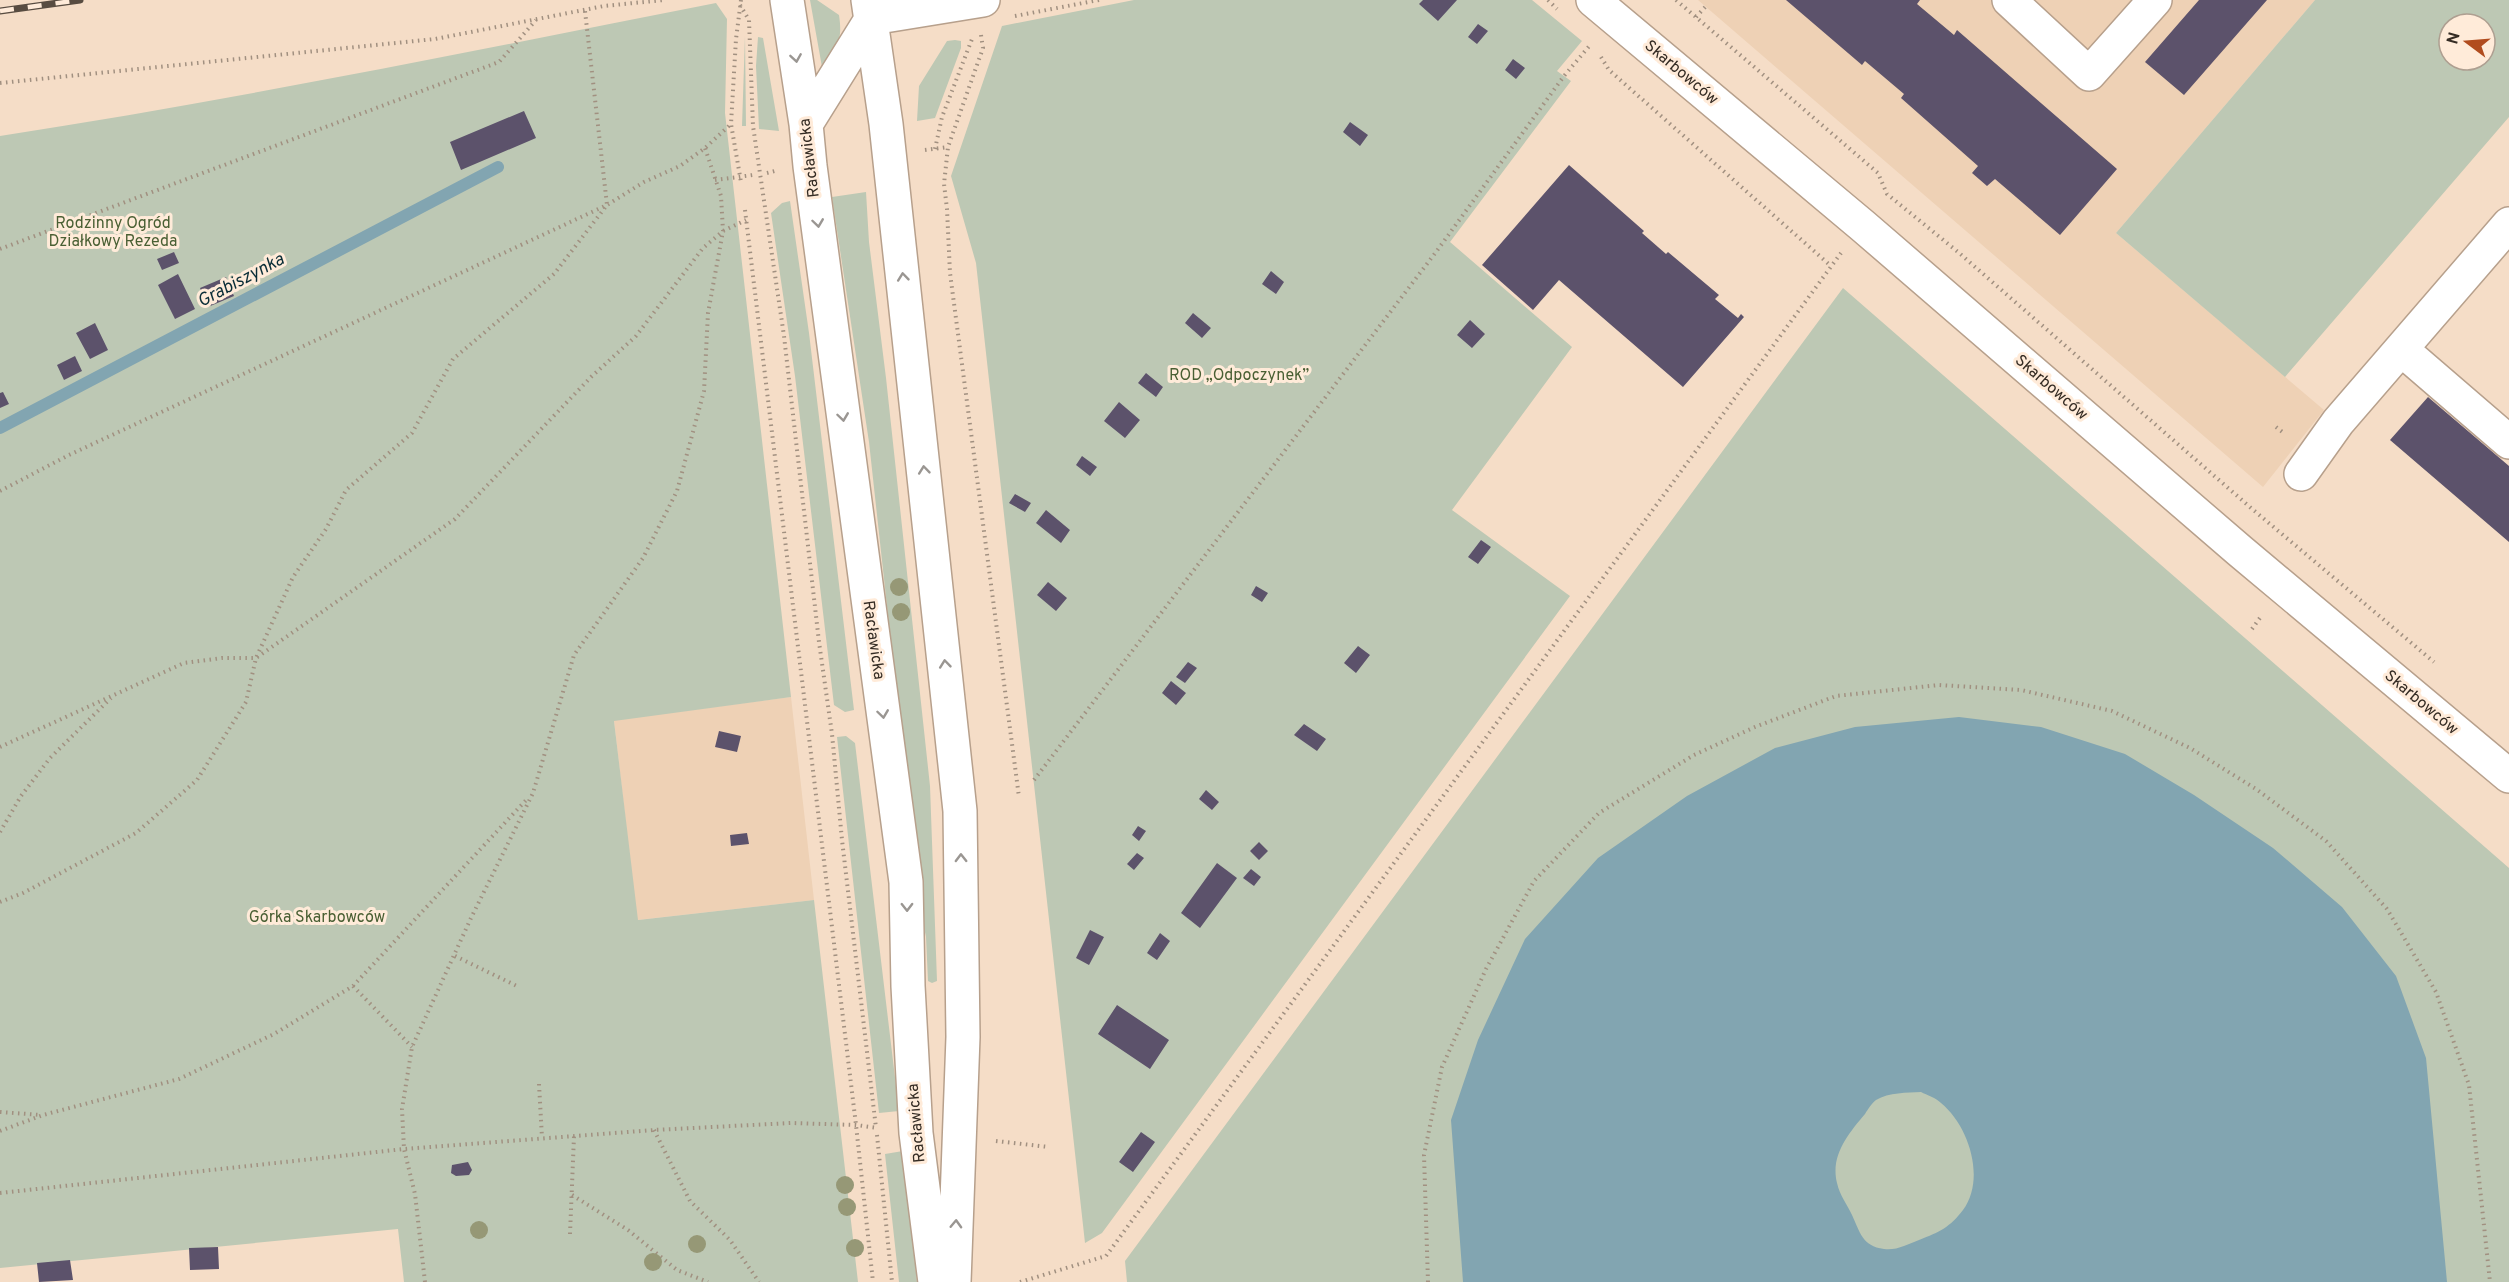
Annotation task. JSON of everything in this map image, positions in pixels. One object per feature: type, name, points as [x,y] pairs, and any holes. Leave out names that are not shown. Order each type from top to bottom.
[{"type":"street","name":"Racławicka","points":[[787,0],[806,124],[811,178],[906,882],[908,986],[916,1133],[935,1282]]},
{"type":"street","points":[[2009,0],[2089,74],[2155,0]]},
{"type":"street","points":[[806,124],[865,6]]},
{"type":"street","points":[[865,6],[981,13]]},
{"type":"street","points":[[865,6],[886,124],[960,811],[962,1001],[954,1282]]},
{"type":"street","name":"Skarbowców","points":[[1596,10],[1863,226],[2240,551],[2509,776]]},
{"type":"street","points":[[2301,474],[2338,422],[2509,224]]},
{"type":"street","points":[[2401,350],[2509,442]]},
{"type":"street","points":[[908,986],[927,1007],[944,1009],[962,1001]]},
{"type":"path","points":[[0,83],[435,39],[604,6],[664,0]]},
{"type":"path","points":[[1013,16],[1099,0]]},
{"type":"path","points":[[1676,0],[1878,173],[1887,194],[1958,252],[2278,531]]},
{"type":"path","points":[[740,2],[731,124],[741,182]]},
{"type":"path","points":[[740,2],[749,20],[753,126],[784,336],[832,734],[892,1282]]},
{"type":"path","points":[[1696,17],[1707,5]]},
{"type":"path","points":[[1034,780],[1436,252],[1564,76],[1592,42],[1596,10]]},
{"type":"path","points":[[0,902],[136,833],[197,780],[246,702],[256,658],[293,578],[327,529],[346,490],[412,434],[453,358],[554,274],[607,205],[585,11]]},
{"type":"path","points":[[981,13],[983,48],[948,147],[944,184],[950,273],[1019,797]]},
{"type":"path","points":[[0,249],[499,62],[536,20]]},
{"type":"path","points":[[948,147],[935,149],[942,117],[973,36]]},
{"type":"path","points":[[1020,1282],[1106,1256],[1831,266],[1609,70],[1592,42]]},
{"type":"path","points":[[0,491],[80,450],[607,205],[644,182],[680,166],[705,148],[731,124]]},
{"type":"path","points":[[424,1282],[415,1194],[404,1149],[402,1109],[412,1047],[471,918],[533,794],[574,655],[643,558],[677,491],[704,391],[708,313],[723,231],[721,196],[705,148]]},
{"type":"path","points":[[716,180],[753,174]]},
{"type":"path","points":[[745,210],[873,1282]]},
{"type":"path","points":[[0,747],[184,663],[222,658],[256,658],[455,519],[591,377],[636,336],[703,248],[723,231],[746,220]]},
{"type":"path","points":[[1428,1282],[1424,1155],[1442,1067],[1486,969],[1534,881],[1599,813],[1694,755],[1755,727],[1836,696],[1939,685],[2021,690],[2112,711],[2190,748],[2256,789],[2326,841],[2388,909],[2436,992],[2469,1085],[2490,1282]]},
{"type":"path","points":[[0,832],[21,796],[50,758],[114,695]]},
{"type":"path","points":[[0,1131],[43,1115],[179,1079],[273,1034],[353,986],[533,794]]},
{"type":"path","points":[[455,956],[519,987]]},
{"type":"path","points":[[353,986],[412,1047]]},
{"type":"path","points":[[539,1084],[542,1138]]},
{"type":"path","points":[[0,1112],[43,1115]]},
{"type":"path","points":[[0,1193],[404,1149],[542,1138],[791,1123],[856,1125],[876,1128]]},
{"type":"path","points":[[654,1130],[690,1201],[730,1240],[759,1282]]},
{"type":"path","points":[[570,1234],[574,1136]]},
{"type":"path","points":[[572,1195],[628,1230],[677,1269],[708,1282]]},
{"type":"shaded area","points":[[1698,0],[2315,0],[2116,233],[2324,410],[2263,487]]},
{"type":"shaded area","points":[[791,697],[814,900],[637,920],[614,720]]},
{"type":"green space","points":[[810,0],[817,0],[839,15],[838,42],[825,66],[822,67]]},
{"type":"green space","name":"ROD „Odpoczynek”","points":[[1134,0],[1532,0],[1582,41],[1557,71],[1571,81],[1450,242],[1572,347],[1452,510],[1570,596],[1102,1233],[1085,1243],[976,263],[951,176],[1002,26]]},
{"type":"green space","points":[[2315,0],[2509,0],[2509,117],[2285,377],[2116,233]]},
{"type":"green space","name":"Górka Skarbowców","points":[[716,3],[727,19],[725,113],[791,697],[614,721],[638,920],[814,900],[858,1282],[404,1282],[398,1229],[0,1268],[0,136],[269,90]]},
{"type":"green space","points":[[745,36],[746,126],[742,126]]},
{"type":"green space","points":[[758,37],[763,38],[779,131],[759,129],[756,66]]},
{"type":"green space","points":[[947,41],[961,41],[961,48],[935,118],[917,121],[919,86]]},
{"type":"green space","points":[[866,192],[869,242],[930,786],[937,981],[932,983],[928,981],[926,937],[920,907],[869,442],[832,197]]},
{"type":"green space","points":[[790,201],[809,333],[854,710],[845,712],[834,705],[795,376],[771,213],[782,203]]},
{"type":"green space","points":[[1843,288],[2509,868],[2509,1282],[1127,1282],[1125,1261]]},
{"type":"green space","points":[[846,736],[855,743],[899,1111],[879,1113],[837,737]]},
{"type":"green space","points":[[903,1151],[917,1282],[899,1282],[885,1154]]},
{"type":"water","points":[[1959,717],[2041,727],[2125,754],[2194,795],[2273,848],[2342,907],[2396,976],[2426,1058],[2447,1282],[1463,1282],[1451,1120],[1478,1040],[1525,939],[1598,858],[1687,796],[1775,748],[1855,727]],"holes":[[[1921,1092],[1939,1101],[1951,1113],[1966,1139],[1974,1169],[1970,1197],[1958,1216],[1939,1231],[1897,1248],[1877,1247],[1871,1245],[1863,1237],[1840,1192],[1836,1163],[1847,1137],[1876,1100],[1892,1094]]]},
{"type":"building","points":[[1423,0],[1457,0],[1438,21],[1419,4]]},
{"type":"building","points":[[1786,0],[1920,0],[1917,4],[1954,35],[1957,30],[2117,169],[2060,235],[1995,179],[1987,186],[1972,173],[1978,166],[1901,98],[1904,94],[1865,61],[1862,65]]},
{"type":"building","points":[[2199,0],[2267,0],[2184,95],[2145,62]]},
{"type":"building","points":[[1478,24],[1488,31],[1477,44],[1468,37]]},
{"type":"building","points":[[1513,59],[1525,68],[1516,79],[1505,70]]},
{"type":"building","points":[[524,111],[536,138],[461,170],[450,142]]},
{"type":"building","points":[[1350,122],[1368,135],[1360,146],[1343,132]]},
{"type":"building","points":[[1569,165],[1644,231],[1642,233],[1666,254],[1668,252],[1719,295],[1715,299],[1738,318],[1741,314],[1744,317],[1683,387],[1559,280],[1533,310],[1482,265]]},
{"type":"building","points":[[174,252],[179,263],[162,270],[157,259]]},
{"type":"building","points":[[1271,271],[1284,282],[1276,294],[1262,284]]},
{"type":"building","points":[[178,274],[195,309],[175,319],[158,285]]},
{"type":"building","points":[[226,277],[234,296],[208,307],[200,288]]},
{"type":"building","points":[[1193,313],[1211,328],[1202,338],[1185,323]]},
{"type":"building","points":[[1470,320],[1485,334],[1472,348],[1457,335]]},
{"type":"building","points":[[95,323],[108,350],[90,359],[76,333]]},
{"type":"building","points":[[75,356],[82,371],[64,380],[57,365]]},
{"type":"building","points":[[1146,373],[1163,387],[1156,397],[1138,383]]},
{"type":"building","points":[[3,392],[9,404],[0,408],[0,393]]},
{"type":"building","points":[[2428,397],[2509,466],[2509,542],[2390,440]]},
{"type":"building","points":[[1119,402],[1140,420],[1125,438],[1104,421]]},
{"type":"building","points":[[1082,456],[1097,467],[1090,476],[1076,465]]},
{"type":"building","points":[[1015,494],[1031,503],[1025,512],[1009,503]]},
{"type":"building","points":[[1046,510],[1070,530],[1061,543],[1036,523]]},
{"type":"building","points":[[1481,540],[1491,547],[1478,564],[1468,557]]},
{"type":"building","points":[[1048,582],[1067,598],[1056,611],[1037,595]]},
{"type":"building","points":[[1256,586],[1268,593],[1262,602],[1251,595]]},
{"type":"building","points":[[1358,646],[1370,655],[1356,673],[1344,663]]},
{"type":"building","points":[[1188,662],[1197,668],[1185,683],[1176,677]]},
{"type":"building","points":[[1171,681],[1186,693],[1176,705],[1162,693]]},
{"type":"building","points":[[1304,724],[1326,739],[1317,751],[1294,735]]},
{"type":"building","points":[[719,731],[741,736],[737,752],[715,747]]},
{"type":"building","points":[[1206,790],[1219,802],[1212,810],[1199,799]]},
{"type":"building","points":[[1138,826],[1146,831],[1139,841],[1132,835]]},
{"type":"building","points":[[747,833],[749,844],[731,846],[730,835]]},
{"type":"building","points":[[1259,842],[1268,851],[1259,860],[1250,851]]},
{"type":"building","points":[[1137,853],[1144,858],[1134,870],[1127,864]]},
{"type":"building","points":[[1217,863],[1237,878],[1200,928],[1181,913]]},
{"type":"building","points":[[1251,869],[1261,877],[1254,886],[1243,878]]},
{"type":"building","points":[[1090,930],[1104,937],[1089,965],[1076,958]]},
{"type":"building","points":[[1160,933],[1170,941],[1157,960],[1147,953]]},
{"type":"building","points":[[1117,1005],[1169,1040],[1150,1069],[1098,1034]]},
{"type":"building","points":[[1141,1132],[1155,1142],[1133,1172],[1119,1162]]},
{"type":"building","points":[[468,1162],[472,1170],[469,1175],[456,1176],[451,1173],[452,1165]]},
{"type":"building","points":[[218,1247],[219,1269],[190,1270],[189,1248]]},
{"type":"building","points":[[70,1260],[73,1280],[39,1282],[37,1263]]},
{"type":"waterway","name":"Grabiszynka","points":[[0,428],[498,167]]},
{"type":"railway","points":[[0,11],[80,0]]},
{"type":"park label","name":"Rodzinny Ogród Działkowy Rezeda","points":[[113,233]]}]
